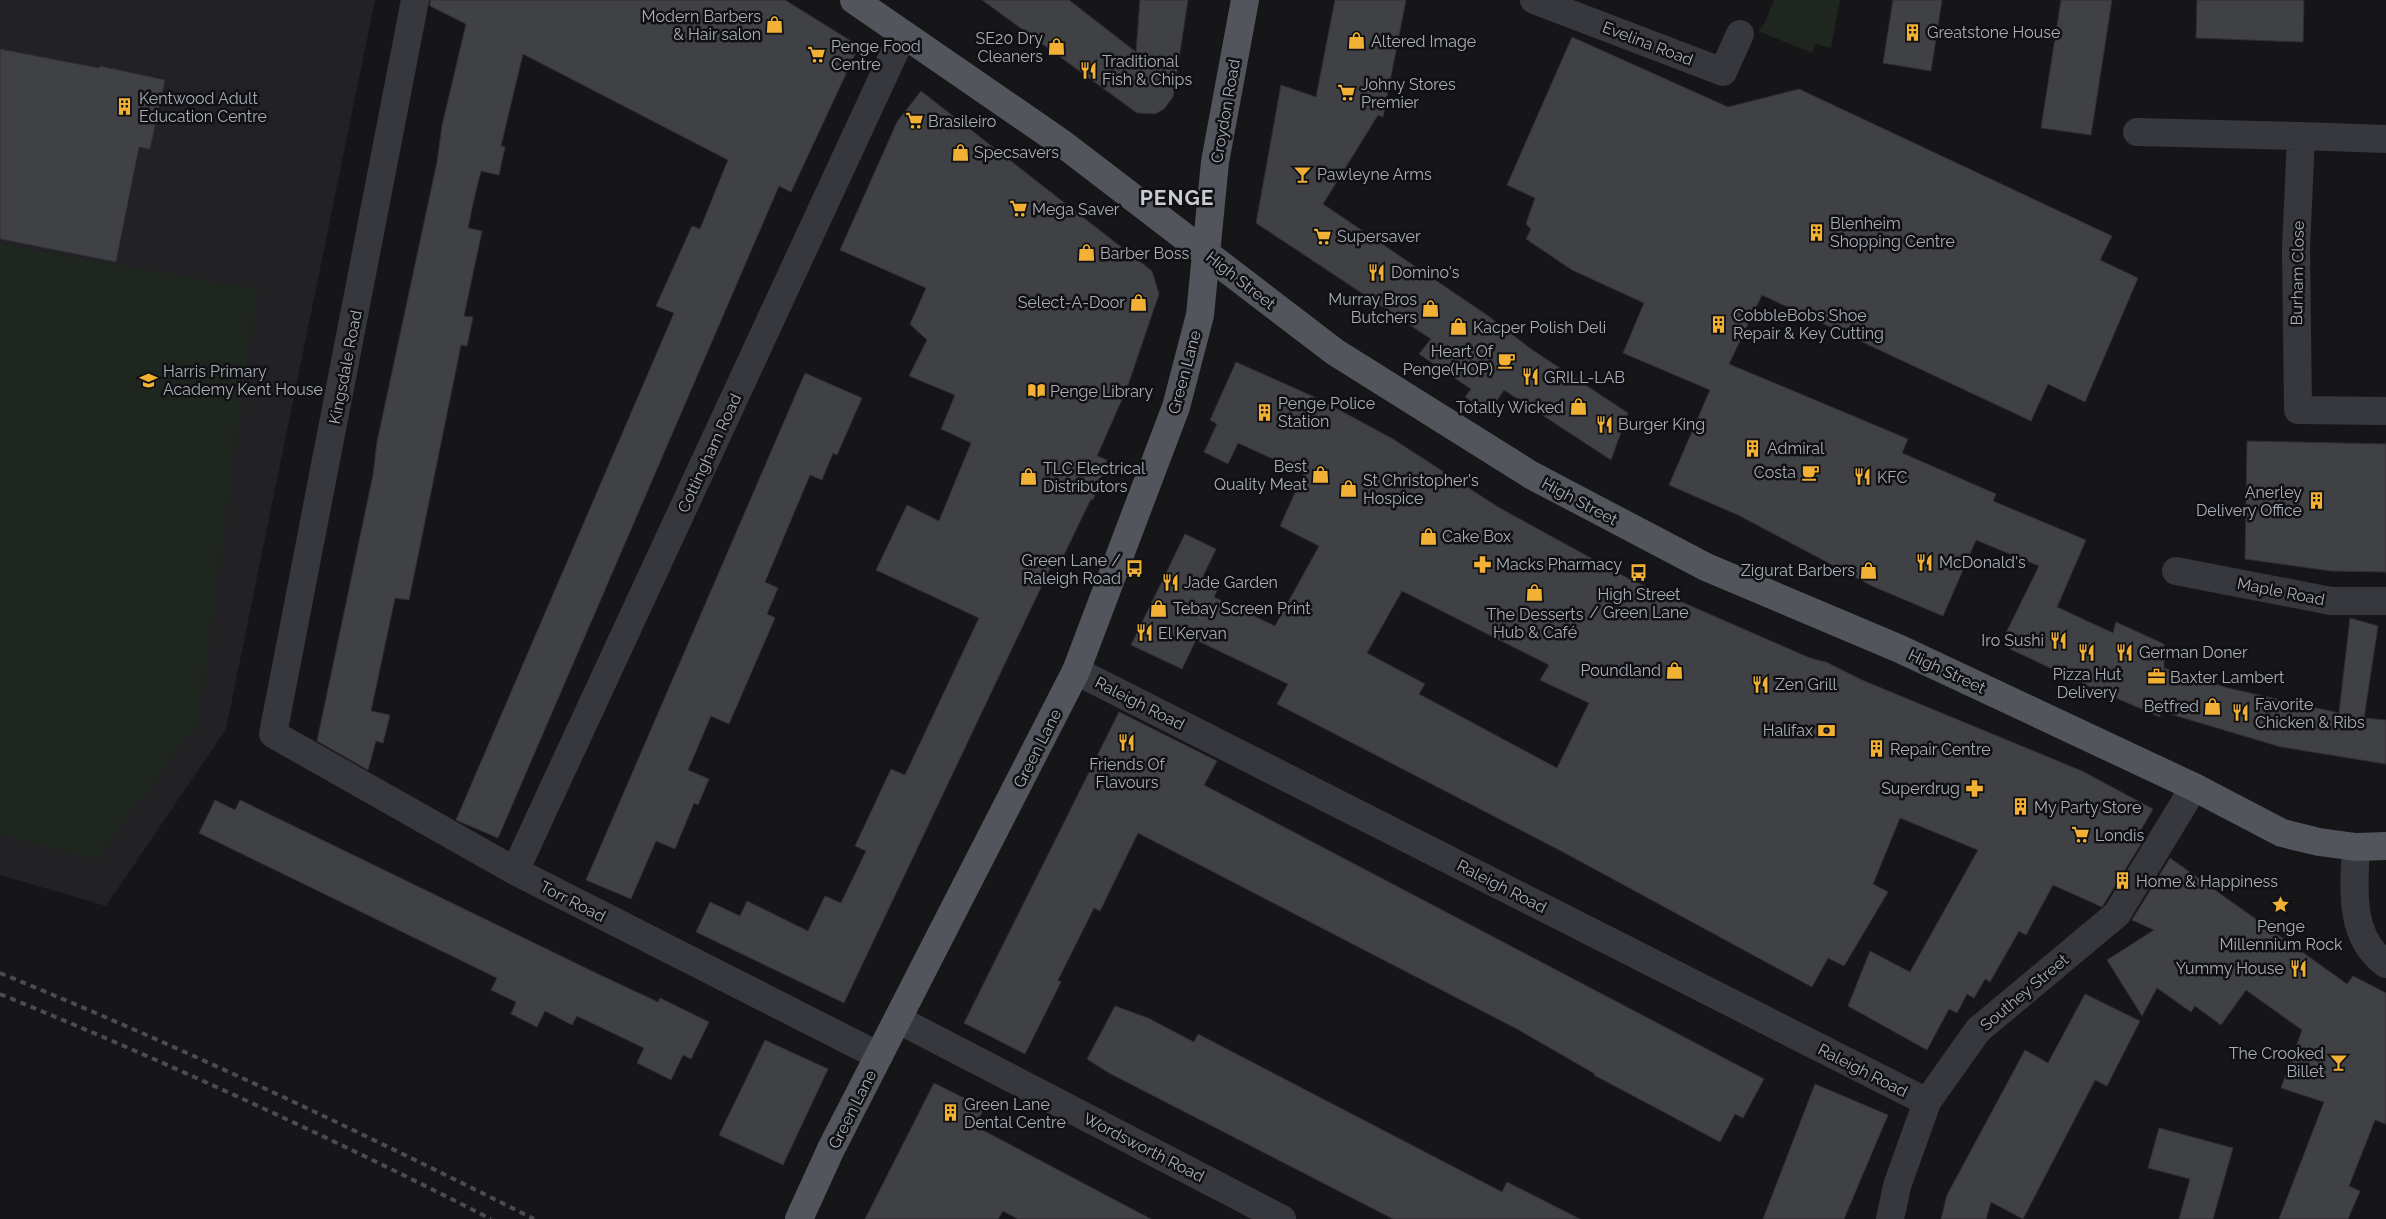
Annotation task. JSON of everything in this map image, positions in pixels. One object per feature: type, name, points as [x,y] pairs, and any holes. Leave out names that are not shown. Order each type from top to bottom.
[{"type":"main road","name":"High Street","points":[[854,0],[1063,144],[1335,352],[1531,475],[1706,567],[1900,649],[2194,787],[2282,833],[2319,842],[2356,847],[2386,846]]},
{"type":"main road","name":"Croydon Road","points":[[1205,252],[1215,162],[1245,0]]},
{"type":"main road","name":"Green Lane","points":[[799,1219],[831,1149],[899,1020],[1076,671],[1176,407],[1200,315],[1205,252]]},
{"type":"street","name":"Kingsdale Road","points":[[273,734],[415,0]]},
{"type":"street","name":"Evelina Road","points":[[1534,0],[1723,72],[1740,34]]},
{"type":"street","name":"Cottingham Road","points":[[515,872],[903,34]]},
{"type":"street","points":[[2137,132],[2386,138]]},
{"type":"street","name":"Burham Close","points":[[2301,136],[2296,259],[2298,410],[2386,411]]},
{"type":"street","name":"Maple Road","points":[[2176,571],[2331,602],[2386,602]]},
{"type":"street","name":"Raleigh Road","points":[[1076,671],[1927,1102]]},
{"type":"street","name":"Torr Road","points":[[273,734],[515,872],[879,1056]]},
{"type":"street","name":"Southey Street","points":[[1890,1219],[1897,1186],[1927,1102],[1978,1030],[2117,914],[2194,787]]},
{"type":"street","points":[[2356,847],[2355,913],[2362,935],[2378,959],[2386,964]]},
{"type":"street","name":"Wordsworth Road","points":[[899,1020],[1282,1219]]},
{"type":"shaded area","name":"Harris Primary Academy Kent House","points":[[0,0],[375,0],[226,729],[106,906],[0,875]]},
{"type":"shaded area","points":[[1774,0],[1840,0],[1831,48],[1816,44],[1812,53],[1758,31],[1764,24]]},
{"type":"shaded area","points":[[0,244],[257,290],[198,723],[96,860],[0,835]]},
{"type":"building","points":[[430,0],[785,0],[859,46],[791,192],[779,186],[498,838],[456,820],[674,313],[656,306],[692,226],[700,229],[728,160],[523,54],[501,146],[505,147],[499,175],[481,171],[474,199],[468,228],[482,231],[464,316],[473,317],[467,346],[461,345],[409,600],[395,598],[371,711],[390,715],[383,743],[376,741],[368,770],[317,741],[373,475],[377,442],[437,162],[442,126],[466,24],[430,6]]},
{"type":"building","points":[[982,0],[1069,0],[1136,52],[1140,0],[1188,0],[1173,97],[1164,109],[1155,114],[1137,113]]},
{"type":"building","points":[[1335,0],[1406,0],[1383,117],[1378,115],[1323,204],[1487,315],[1531,349],[1628,413],[1611,460],[1504,390],[1489,412],[1465,397],[1471,389],[1419,354],[1431,339],[1256,223],[1281,85],[1316,97]]},
{"type":"building","name":"Greatstone House","points":[[1893,0],[1942,0],[1931,71],[1883,63]]},
{"type":"building","points":[[2061,0],[2112,0],[2091,135],[2041,128]]},
{"type":"building","points":[[2197,0],[2304,0],[2303,42],[2196,38]]},
{"type":"building","name":"Blenheim Shopping Centre","points":[[1572,37],[1728,107],[1799,89],[2112,236],[2100,260],[2138,278],[2085,402],[2048,384],[2031,421],[1762,295],[1729,364],[1908,439],[1902,453],[1996,494],[1993,501],[2086,540],[2057,607],[2113,633],[2116,622],[2164,644],[2164,668],[2228,688],[2339,713],[2350,618],[2378,626],[2364,718],[2386,720],[2386,764],[2281,747],[2160,711],[2160,717],[2010,649],[2004,637],[2039,566],[1976,540],[1943,616],[1872,586],[1738,515],[1669,485],[1710,390],[1623,353],[1644,303],[1572,270],[1526,239],[1531,229],[1526,224],[1535,198],[1507,185]]},
{"type":"building","points":[[0,49],[99,68],[100,66],[165,80],[150,149],[139,147],[116,262],[0,239]]},
{"type":"building","points":[[921,91],[1152,271],[1159,294],[1127,388],[1097,456],[1107,460],[1093,500],[1091,499],[1060,563],[1054,560],[844,1003],[696,932],[710,902],[740,916],[747,901],[808,931],[825,896],[841,903],[866,851],[855,846],[891,769],[905,775],[979,618],[876,570],[907,505],[939,521],[971,443],[941,429],[955,395],[909,376],[927,340],[910,324],[926,288],[840,250],[897,122]]},
{"type":"building","points":[[1236,362],[1319,399],[1393,439],[1498,507],[1629,579],[1810,658],[1826,662],[1862,680],[2082,771],[2153,809],[2138,835],[2144,839],[2102,907],[2053,885],[2026,935],[2019,931],[1990,982],[1985,979],[1974,998],[1967,994],[1957,1013],[1949,1009],[1927,1050],[1848,1006],[1870,951],[1910,972],[1978,850],[1900,818],[1873,884],[1888,892],[1844,966],[1828,958],[1812,987],[1563,852],[1277,704],[1288,684],[1196,640],[1182,669],[1131,645],[1185,534],[1216,549],[1203,576],[1220,584],[1214,597],[1275,626],[1319,546],[1280,526],[1304,473],[1238,443],[1228,464],[1204,452],[1217,424],[1210,420]],"holes":[[[1402,591],[1549,665],[1540,680],[1589,703],[1557,768],[1419,694],[1425,684],[1367,653]]]},
{"type":"building","points":[[805,373],[862,398],[837,455],[833,453],[822,480],[810,475],[765,582],[778,588],[767,614],[775,618],[729,724],[711,716],[688,770],[709,779],[698,805],[694,803],[675,849],[656,841],[631,899],[586,880]]},
{"type":"building","name":"Anerley Delivery Office","points":[[2247,441],[2386,444],[2386,572],[2331,571],[2245,559]]},
{"type":"building","points":[[1119,712],[1217,761],[1204,785],[1764,1079],[1743,1118],[1735,1114],[1720,1142],[1594,1075],[1517,1029],[1138,833],[1100,911],[1094,908],[1058,980],[1061,982],[1025,1054],[964,1023]]},
{"type":"building","points":[[215,800],[235,810],[240,800],[598,974],[658,1002],[660,998],[709,1022],[691,1059],[683,1055],[671,1080],[637,1063],[644,1048],[577,1016],[572,1025],[545,1011],[537,1027],[511,1014],[516,1002],[491,990],[497,978],[199,833]]},
{"type":"building","points":[[2170,858],[2347,984],[2353,976],[2386,993],[2386,1124],[2375,1120],[2349,1186],[2360,1191],[2348,1219],[2279,1219],[2324,1102],[2281,1088],[2302,1030],[2246,990],[2221,1025],[2195,1006],[2191,1012],[2157,988],[2142,1016],[2107,960],[2154,930],[2132,920]]},
{"type":"building","points":[[2085,994],[2140,1021],[2107,1086],[2095,1080],[2023,1219],[1991,1202],[1986,1219],[1941,1219],[1947,1195],[2025,1050],[2048,1063]]},
{"type":"building","points":[[1115,1006],[1148,1018],[1194,1042],[1198,1034],[1502,1192],[1507,1182],[1580,1219],[1393,1219],[1109,1073],[1087,1059]]},
{"type":"building","points":[[765,1040],[828,1069],[783,1165],[719,1135]]},
{"type":"building","points":[[934,1083],[984,1108],[975,1126],[1151,1219],[1018,1219],[1003,1211],[998,1219],[865,1219]]},
{"type":"building","points":[[1815,1084],[1888,1115],[1844,1219],[1763,1219]]},
{"type":"building","points":[[2159,1128],[2233,1148],[2213,1219],[2179,1219],[2190,1179],[2148,1168]]},
{"type":"railway","points":[[0,973],[203,1060],[534,1219]]},
{"type":"railway","points":[[0,994],[125,1046],[248,1101],[491,1219]]},
{"type":"place","name":"Modern Barbers & Hair salon","points":[[775,25]]},
{"type":"place","name":"Greatstone House","points":[[1913,32]]},
{"type":"place","name":"Altered Image","points":[[1357,41]]},
{"type":"place","name":"SE20 Dry Cleaners","points":[[1057,47]]},
{"type":"place","name":"Penge Food Centre","points":[[817,55]]},
{"type":"place","name":"Traditional Fish & Chips","points":[[1088,70]]},
{"type":"place","name":"Johny Stores Premier","points":[[1347,93]]},
{"type":"place","name":"Kentwood Adult Education Centre","points":[[125,107]]},
{"type":"place","name":"Brasileiro","points":[[914,121]]},
{"type":"place","name":"Specsavers","points":[[960,152]]},
{"type":"place","name":"Pawleyne Arms","points":[[1303,174]]},
{"type":"place","name":"Mega Saver","points":[[1018,209]]},
{"type":"place","name":"Blenheim Shopping Centre","points":[[1816,232]]},
{"type":"place","name":"Supersaver","points":[[1323,236]]},
{"type":"place","name":"Barber Boss","points":[[1086,253]]},
{"type":"place","name":"Domino's","points":[[1377,272]]},
{"type":"place","name":"Select-A-Door","points":[[1139,302]]},
{"type":"place","name":"Murray Bros Butchers","points":[[1431,308]]},
{"type":"place","name":"CobbleBobs Shoe Repair & Key Cutting","points":[[1719,324]]},
{"type":"place","name":"Kacper Polish Deli","points":[[1459,327]]},
{"type":"place","name":"Heart Of Penge(HOP)","points":[[1507,360]]},
{"type":"place","name":"GRILL-LAB","points":[[1530,377]]},
{"type":"place","name":"Harris Primary Academy Kent House","points":[[149,380]]},
{"type":"place","name":"Penge Library","points":[[1036,391]]},
{"type":"place","name":"Totally Wicked","points":[[1578,407]]},
{"type":"place","name":"Penge Police Station","points":[[1264,412]]},
{"type":"place","name":"Burger King","points":[[1604,424]]},
{"type":"place","name":"Admiral","points":[[1753,448]]},
{"type":"place","name":"Costa","points":[[1810,472]]},
{"type":"place","name":"Best Quality Meat","points":[[1321,475]]},
{"type":"place","name":"TLC Electrical Distributors","points":[[1029,477]]},
{"type":"place","name":"KFC","points":[[1863,477]]},
{"type":"place","name":"St Christopher's Hospice","points":[[1349,489]]},
{"type":"place","name":"Anerley Delivery Office","points":[[2316,501]]},
{"type":"place","name":"Cake Box","points":[[1428,536]]},
{"type":"place","name":"McDonald's","points":[[1925,562]]},
{"type":"place","name":"Macks Pharmacy","points":[[1482,564]]},
{"type":"place","name":"Green Lane / Raleigh Road","points":[[1135,569]]},
{"type":"place","name":"Zigurat Barbers","points":[[1869,570]]},
{"type":"place","name":"High Street / Green Lane","points":[[1639,573]]},
{"type":"place","name":"Jade Garden","points":[[1170,582]]},
{"type":"place","name":"The Desserts Hub & Café","points":[[1535,593]]},
{"type":"place","name":"Tebay Screen Print","points":[[1159,608]]},
{"type":"place","name":"El Kervan","points":[[1144,633]]},
{"type":"place","name":"Iro Sushi","points":[[2058,640]]},
{"type":"place","name":"German Doner","points":[[2125,652]]},
{"type":"place","name":"Pizza Hut Delivery","points":[[2087,653]]},
{"type":"place","name":"Poundland","points":[[1675,670]]},
{"type":"place","name":"Baxter Lambert","points":[[2156,677]]},
{"type":"place","name":"Zen Grill","points":[[1761,684]]},
{"type":"place","name":"Betfred","points":[[2213,706]]},
{"type":"place","name":"Favorite Chicken & Ribs","points":[[2241,713]]},
{"type":"place","name":"Halifax","points":[[1827,730]]},
{"type":"place","name":"Friends Of Flavours","points":[[1127,742]]},
{"type":"place","name":"Repair Centre","points":[[1876,749]]},
{"type":"place","name":"Superdrug","points":[[1974,788]]},
{"type":"place","name":"My Party Store","points":[[2020,807]]},
{"type":"place","name":"Londis","points":[[2081,835]]},
{"type":"place","name":"Home & Happiness","points":[[2122,881]]},
{"type":"place","name":"Penge Millennium Rock","points":[[2281,904]]},
{"type":"place","name":"Yummy House","points":[[2298,968]]},
{"type":"place","name":"The Crooked Billet","points":[[2338,1062]]},
{"type":"place","name":"Green Lane Dental Centre","points":[[950,1113]]},
{"type":"district","name":"PENGE","points":[[1177,198]]}]
